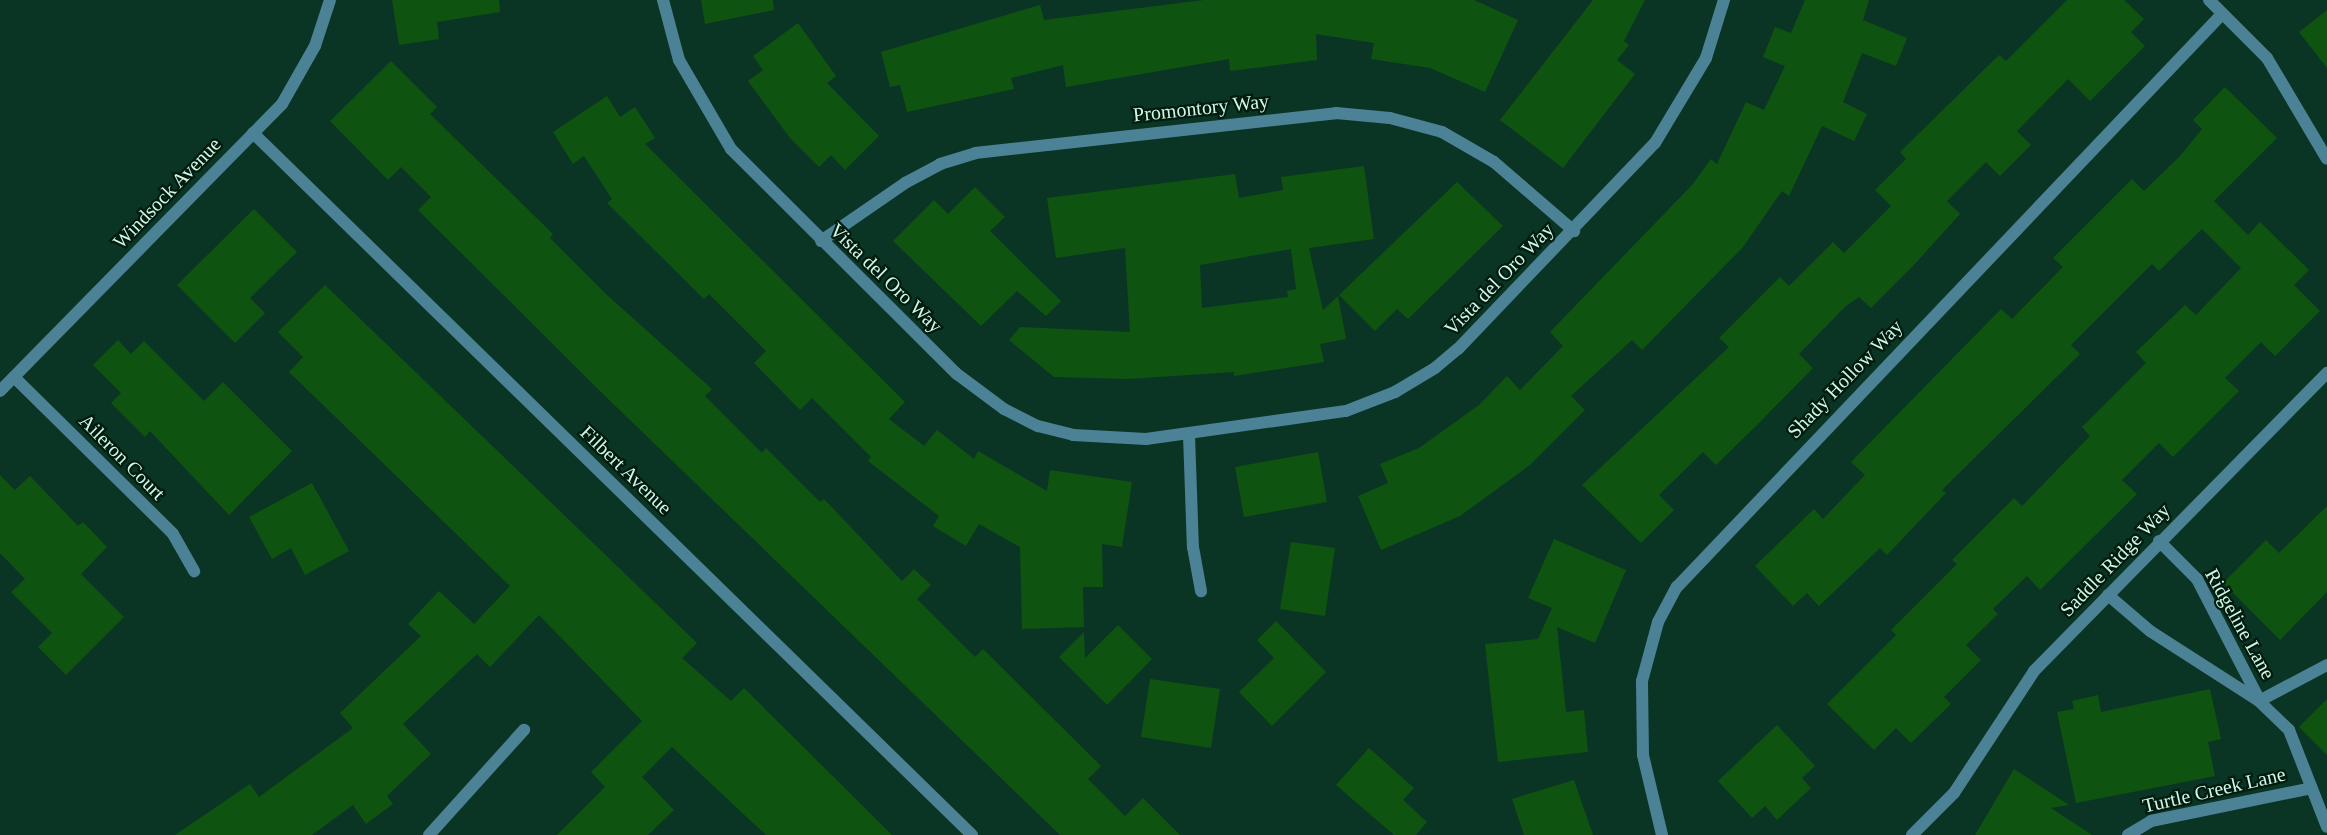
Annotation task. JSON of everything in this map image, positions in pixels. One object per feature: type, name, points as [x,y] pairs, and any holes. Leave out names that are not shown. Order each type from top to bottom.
[{"type":"street","name":"Windsock Avenue","points":[[0,391],[253,133],[296,85],[330,0]]},
{"type":"street","name":"Vista del Oro Way","points":[[663,0],[679,60],[731,149],[957,374],[1004,409],[1038,426],[1073,435],[1146,439],[1189,435],[1346,411],[1395,392],[1458,350],[1574,231],[1655,143],[1679,109],[1706,58],[1724,0]]},
{"type":"street","points":[[2209,0],[2267,58],[2327,159]]},
{"type":"street","name":"Shady Hollow Way","points":[[1662,835],[1643,755],[1642,681],[1658,622],[1677,587],[2222,14]]},
{"type":"street","name":"Promontory Way","points":[[821,241],[905,183],[940,164],[975,153],[1336,113],[1390,118],[1442,132],[1494,162],[1574,231]]},
{"type":"street","name":"Filbert Avenue","points":[[253,133],[972,835]]},
{"type":"street","name":"Saddle Ridge Way","points":[[1912,835],[1954,793],[2034,671],[2159,541],[2327,373]]},
{"type":"street","name":"Aileron Court","points":[[14,377],[173,534],[194,571]]},
{"type":"street","points":[[1189,435],[1193,547],[1201,591]]},
{"type":"street","name":"Ridgeline Lane","points":[[2159,541],[2197,579],[2259,700]]},
{"type":"street","name":"Ridgeline Lane","points":[[2108,595],[2150,631],[2259,700],[2289,730],[2327,827]]},
{"type":"street","points":[[2259,700],[2327,665]]},
{"type":"street","points":[[429,835],[524,730]]},
{"type":"street","name":"Turtle Creek Lane","points":[[2128,835],[2151,821],[2312,789]]},
{"type":"building","points":[[392,0],[499,0],[500,12],[437,22],[439,39],[399,45]]},
{"type":"building","points":[[701,0],[773,0],[774,10],[705,24]]},
{"type":"building","points":[[1204,0],[1474,0],[1518,20],[1485,92],[1430,68],[1371,59],[1374,43],[1316,34],[1317,60],[1230,71],[1229,59],[1066,87],[1063,65],[1011,78],[1014,89],[907,112],[900,85],[890,87],[881,52],[1040,5],[1044,20]]},
{"type":"building","points":[[1593,0],[1645,0],[1624,41],[1629,45],[1617,60],[1635,74],[1563,168],[1500,120]]},
{"type":"building","points":[[1805,0],[1869,0],[1863,20],[1907,38],[1896,66],[1862,53],[1843,102],[1867,114],[1854,141],[1822,126],[1789,196],[1782,191],[1743,247],[1642,350],[1632,340],[1571,396],[1585,410],[1530,465],[1460,516],[1381,550],[1358,496],[1388,483],[1380,464],[1419,448],[1479,405],[1507,376],[1520,390],[1563,346],[1550,332],[1692,185],[1711,159],[1717,164],[1746,102],[1764,110],[1785,66],[1763,57],[1775,27],[1791,33]]},
{"type":"building","points":[[2067,0],[2124,0],[2144,19],[2131,32],[2145,46],[2090,101],[2068,79],[2017,131],[2031,145],[2000,176],[1986,162],[1947,201],[1960,214],[1871,308],[1859,297],[1846,306],[1799,354],[1813,368],[1758,424],[1716,465],[1703,452],[1659,495],[1674,510],[1641,543],[1582,485],[1729,347],[1719,338],[1780,277],[1789,286],[1833,242],[1844,253],[1891,206],[1875,190],[1906,159],[1900,152],[1999,55],[2006,61]]},
{"type":"building","points":[[2327,10],[2327,68],[2299,32]]},
{"type":"building","points":[[798,23],[836,76],[827,83],[879,136],[845,170],[831,155],[819,167],[790,138],[748,81],[763,70],[753,56]]},
{"type":"building","points":[[391,61],[437,107],[430,114],[553,234],[550,238],[607,295],[712,389],[705,396],[762,453],[766,448],[820,502],[824,499],[902,581],[914,569],[931,585],[917,599],[975,657],[983,649],[1101,766],[1088,779],[1125,816],[1143,798],[1180,835],[1060,835],[601,392],[418,210],[431,197],[401,167],[388,180],[330,121]]},
{"type":"building","points":[[2225,87],[2277,138],[2214,201],[2248,235],[2260,222],[2309,270],[2294,285],[2320,311],[2275,356],[2261,342],[2225,378],[2239,391],[2173,457],[2159,443],[2122,480],[2137,494],[2040,590],[2027,576],[1993,609],[1998,614],[1966,645],[1981,660],[1944,697],[1951,704],[1911,743],[1896,728],[1874,750],[1827,704],[1896,635],[1891,630],[1957,564],[1952,560],[2014,498],[2022,506],[2090,436],[2082,427],[2146,363],[2136,352],[2185,305],[2196,315],[2241,268],[2202,229],[2159,271],[2152,264],[2071,345],[2080,354],[1942,490],[1946,493],[1887,555],[1880,548],[1819,606],[1807,593],[1793,606],[1755,566],[1814,509],[1823,519],[1865,475],[1851,462],[2001,309],[2012,319],[2063,267],[2053,258],[2132,179],[2144,191],[2180,156],[2202,129],[2193,120]]},
{"type":"building","points":[[607,96],[620,117],[635,107],[655,138],[645,144],[905,402],[889,419],[924,446],[937,430],[974,459],[978,451],[1047,491],[1050,470],[1132,482],[1122,547],[1102,544],[1103,587],[1083,587],[1084,627],[1022,629],[1020,547],[979,524],[966,546],[933,526],[939,516],[868,461],[871,457],[812,398],[800,410],[754,363],[766,351],[709,294],[704,299],[607,203],[612,199],[584,156],[573,164],[553,132]]},
{"type":"building","points":[[1364,166],[1374,239],[1309,248],[1323,310],[1338,296],[1346,339],[1320,344],[1324,362],[1234,376],[1234,372],[1129,379],[1054,377],[1009,340],[1020,327],[1130,332],[1125,248],[1056,258],[1047,198],[1235,174],[1239,198],[1283,190],[1281,177]],"holes":[[[1291,249],[1296,289],[1287,291],[1288,297],[1202,308],[1200,265]]]},
{"type":"building","points":[[1457,182],[1503,226],[1408,319],[1397,309],[1375,331],[1339,295]]},
{"type":"building","points":[[975,187],[1005,217],[990,231],[1061,301],[1046,316],[1017,291],[981,326],[893,241],[934,200],[948,214]]},
{"type":"building","points":[[254,209],[297,252],[250,298],[265,313],[235,343],[177,285]]},
{"type":"building","points":[[325,285],[697,643],[682,658],[731,701],[744,688],[892,835],[766,835],[672,747],[642,777],[674,810],[648,835],[557,835],[605,787],[591,772],[642,721],[539,615],[490,667],[477,654],[403,724],[431,754],[387,796],[393,804],[366,824],[353,805],[312,835],[175,835],[250,784],[259,797],[353,728],[340,713],[421,636],[408,624],[439,591],[474,624],[510,586],[289,372],[303,357],[278,332]]},
{"type":"building","points":[[118,340],[131,354],[144,341],[204,401],[223,382],[292,451],[229,515],[150,431],[145,437],[111,403],[121,393],[93,365]]},
{"type":"building","points":[[1318,452],[1327,502],[1244,517],[1235,467]]},
{"type":"building","points":[[0,475],[15,490],[30,476],[78,526],[83,522],[107,547],[81,574],[124,617],[66,675],[38,647],[52,633],[11,592],[25,579],[0,553]]},
{"type":"building","points":[[312,483],[349,551],[305,575],[291,548],[272,559],[249,517]]},
{"type":"building","points":[[2327,506],[2327,592],[2280,640],[2223,583],[2266,540],[2279,553]]},
{"type":"building","points":[[1554,539],[1626,570],[1595,643],[1557,627],[1566,712],[1584,710],[1588,752],[1498,762],[1485,644],[1538,639],[1552,608],[1528,598]]},
{"type":"building","points":[[1291,542],[1335,548],[1325,616],[1280,609]]},
{"type":"building","points":[[1276,621],[1326,672],[1272,726],[1239,692],[1274,658],[1257,640]]},
{"type":"building","points":[[1118,625],[1152,659],[1107,705],[1059,657],[1084,632],[1085,658]]},
{"type":"building","points":[[1150,679],[1220,689],[1211,748],[1141,737]]},
{"type":"building","points":[[2210,689],[2221,739],[2208,742],[2215,776],[2076,803],[2057,712],[2074,709],[2072,701],[2098,695],[2101,712]]},
{"type":"building","points":[[2327,699],[2327,755],[2299,727]]},
{"type":"building","points":[[1777,725],[1815,766],[1802,778],[1811,788],[1777,820],[1765,806],[1752,818],[1718,781]]},
{"type":"building","points":[[1369,748],[1414,788],[1403,800],[1427,822],[1416,835],[1394,835],[1336,785]]},
{"type":"building","points":[[2014,769],[2069,805],[2051,808],[2092,835],[1975,835]]},
{"type":"building","points":[[1574,780],[1593,835],[1524,835],[1512,799]]}]
